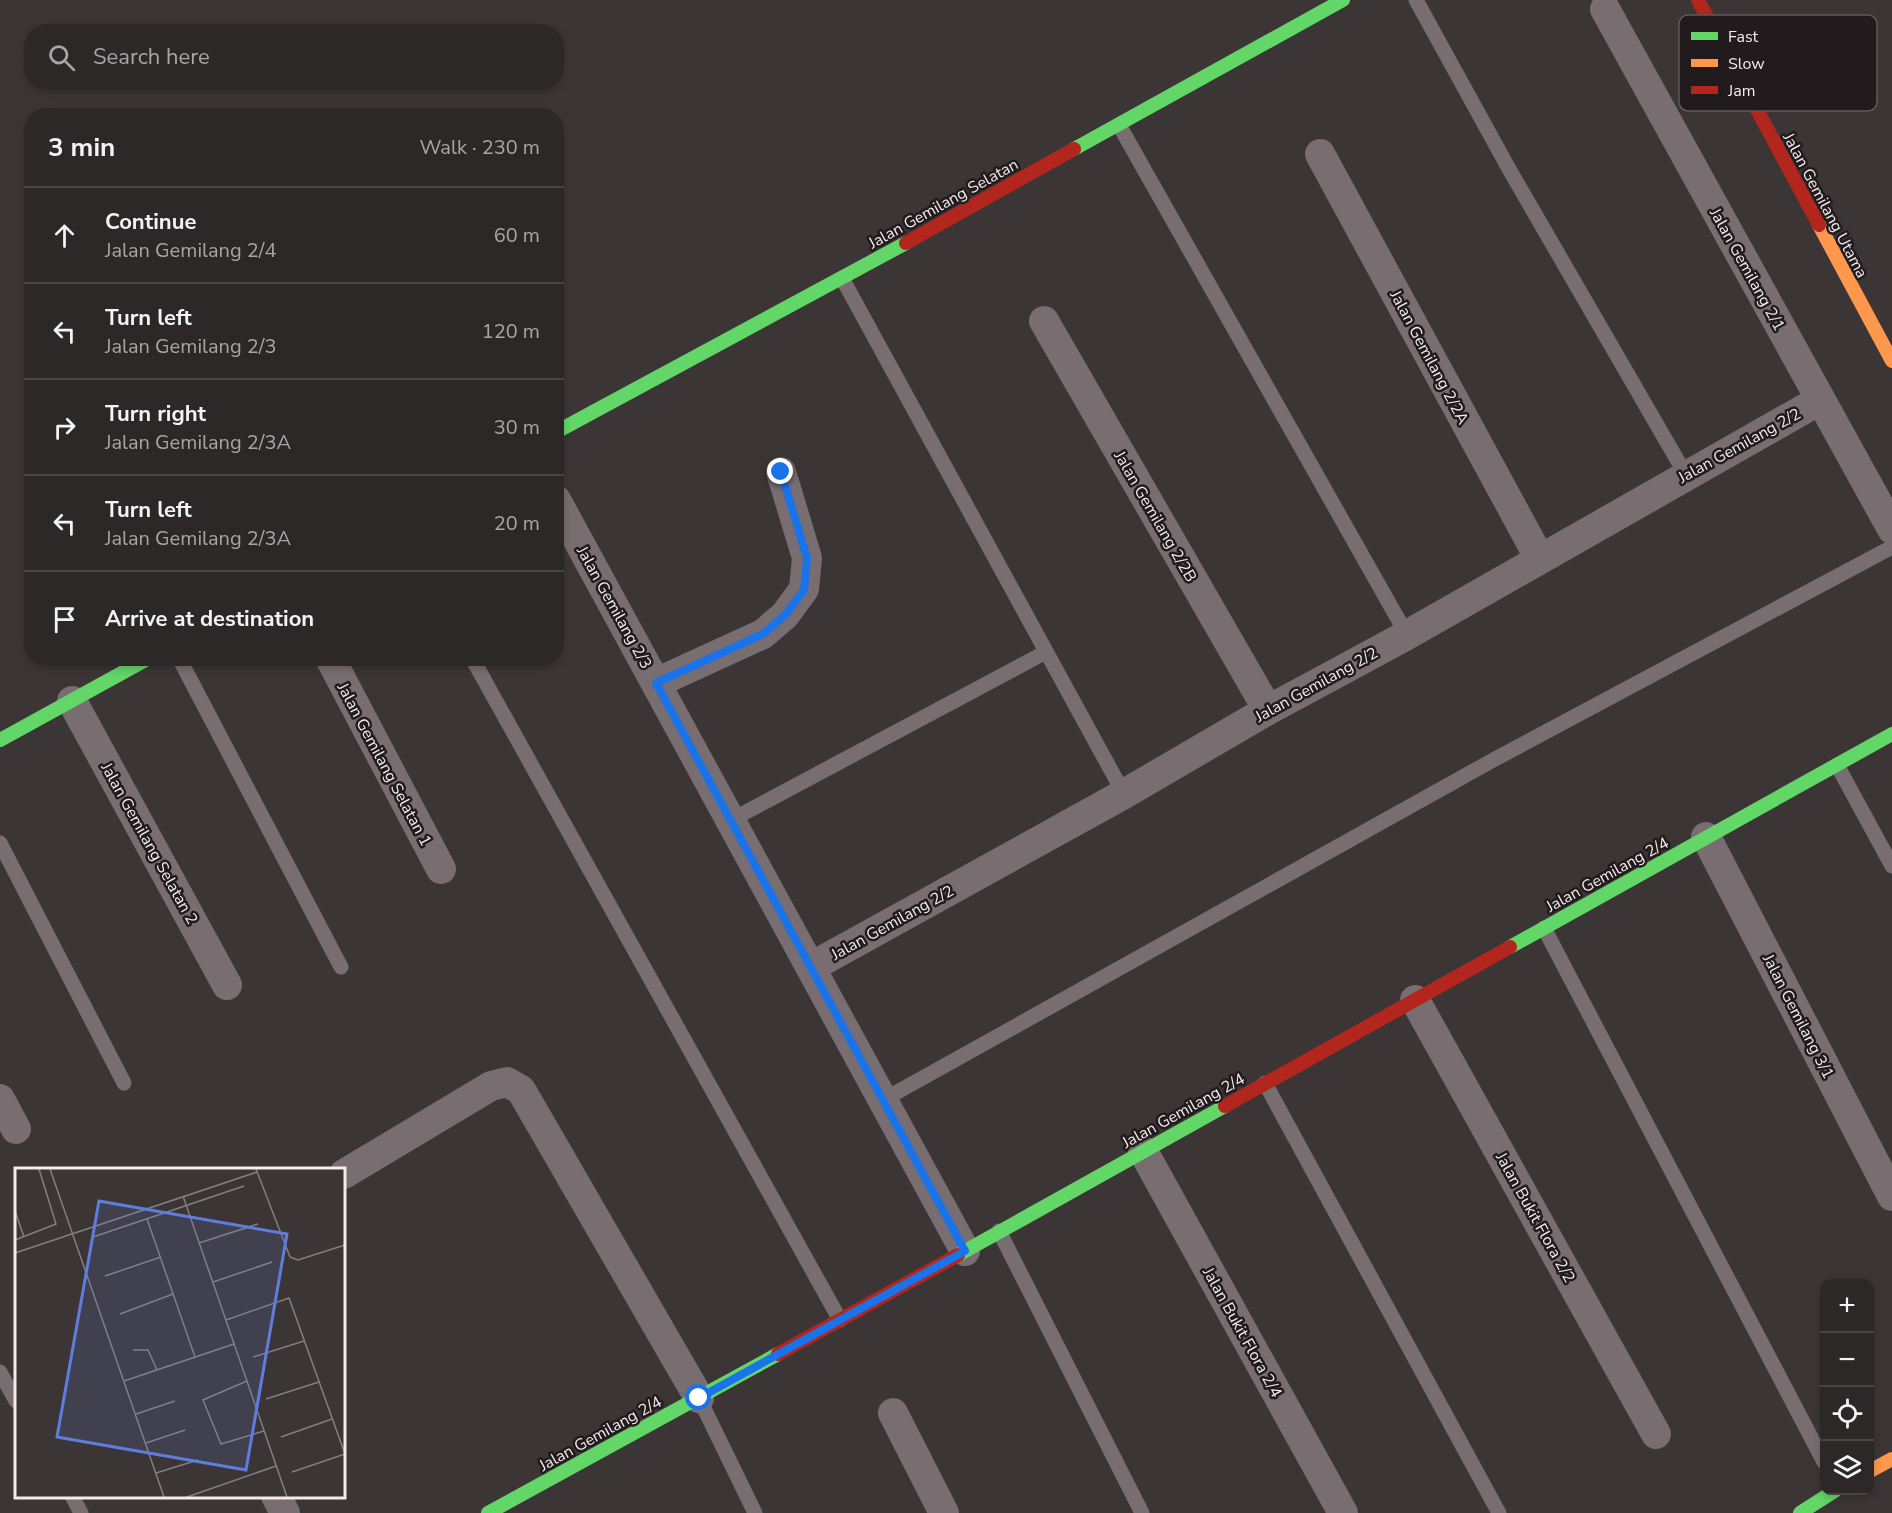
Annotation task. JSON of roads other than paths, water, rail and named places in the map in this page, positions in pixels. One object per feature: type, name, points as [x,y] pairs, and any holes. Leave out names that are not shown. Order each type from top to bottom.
[{"type":"street","name":"Jalan Gemilang Selatan","points":[[564,428],[842,278],[1343,0]]},
{"type":"street","name":"Jalan Gemilang Utama","points":[[1698,0],[1706,15]]},
{"type":"street","name":"Jalan Gemilang 2/1","points":[[1605,9],[1892,529]]},
{"type":"street","name":"Jalan Gemilang Utama","points":[[1758,111],[1892,361]]},
{"type":"street","name":"Jalan Gemilang 2/2A","points":[[1320,154],[1540,559]]},
{"type":"street","name":"Jalan Gemilang 2/2B","points":[[1044,321],[1268,710]]},
{"type":"street","name":"Jalan Gemilang 2/2","points":[[811,967],[1124,794],[1268,710],[1407,635],[1820,400]]},
{"type":"street","points":[[656,683],[763,634],[785,615],[804,590],[807,558],[781,472]]},
{"type":"street","name":"Jalan Gemilang 2/3","points":[[564,515],[965,1251]]},
{"type":"street","points":[[0,740],[135,666]]},
{"type":"street","name":"Jalan Gemilang Selatan 1","points":[[334,666],[441,869]]},
{"type":"street","name":"Jalan Gemilang Selatan 2","points":[[72,701],[227,985]]},
{"type":"street","name":"Jalan Gemilang 2/4","points":[[488,1513],[965,1251],[1892,734]]},
{"type":"street","name":"Jalan Gemilang 3/1","points":[[1706,837],[1892,1196]]},
{"type":"street","name":"Jalan Bukit Flora 2/2","points":[[1415,1000],[1656,1434]]},
{"type":"street","points":[[345,1173],[491,1086],[507,1082],[521,1090],[699,1398]]},
{"type":"street","points":[[0,1099],[16,1129]]},
{"type":"street","name":"Jalan Bukit Flora 2/4","points":[[1143,1151],[1343,1513]]},
{"type":"street","points":[[893,1413],[944,1513]]},
{"type":"street","points":[[1874,1468],[1892,1459]]},
{"type":"street","points":[[1800,1513],[1829,1495]]},
{"type":"street","points":[[277,1498],[285,1513]]},
{"type":"lane","points":[[1416,0],[1509,169],[1686,475]]},
{"type":"lane","points":[[1119,125],[1407,635]]},
{"type":"lane","points":[[842,278],[1124,794]]},
{"type":"lane","points":[[883,1100],[1495,759],[1892,547]]},
{"type":"lane","points":[[731,820],[1046,652]]},
{"type":"lane","points":[[183,666],[340,967]]},
{"type":"lane","points":[[476,666],[840,1320]]},
{"type":"lane","points":[[1837,765],[1892,866]]},
{"type":"lane","points":[[0,843],[124,1083]]},
{"type":"lane","points":[[1544,928],[1820,1454]]},
{"type":"lane","points":[[1265,1083],[1499,1513]]},
{"type":"lane","points":[[999,1231],[1142,1513]]},
{"type":"lane","points":[[0,1372],[15,1399]]},
{"type":"lane","points":[[699,1398],[755,1513]]},
{"type":"lane","points":[[73,1498],[81,1513]]}]
